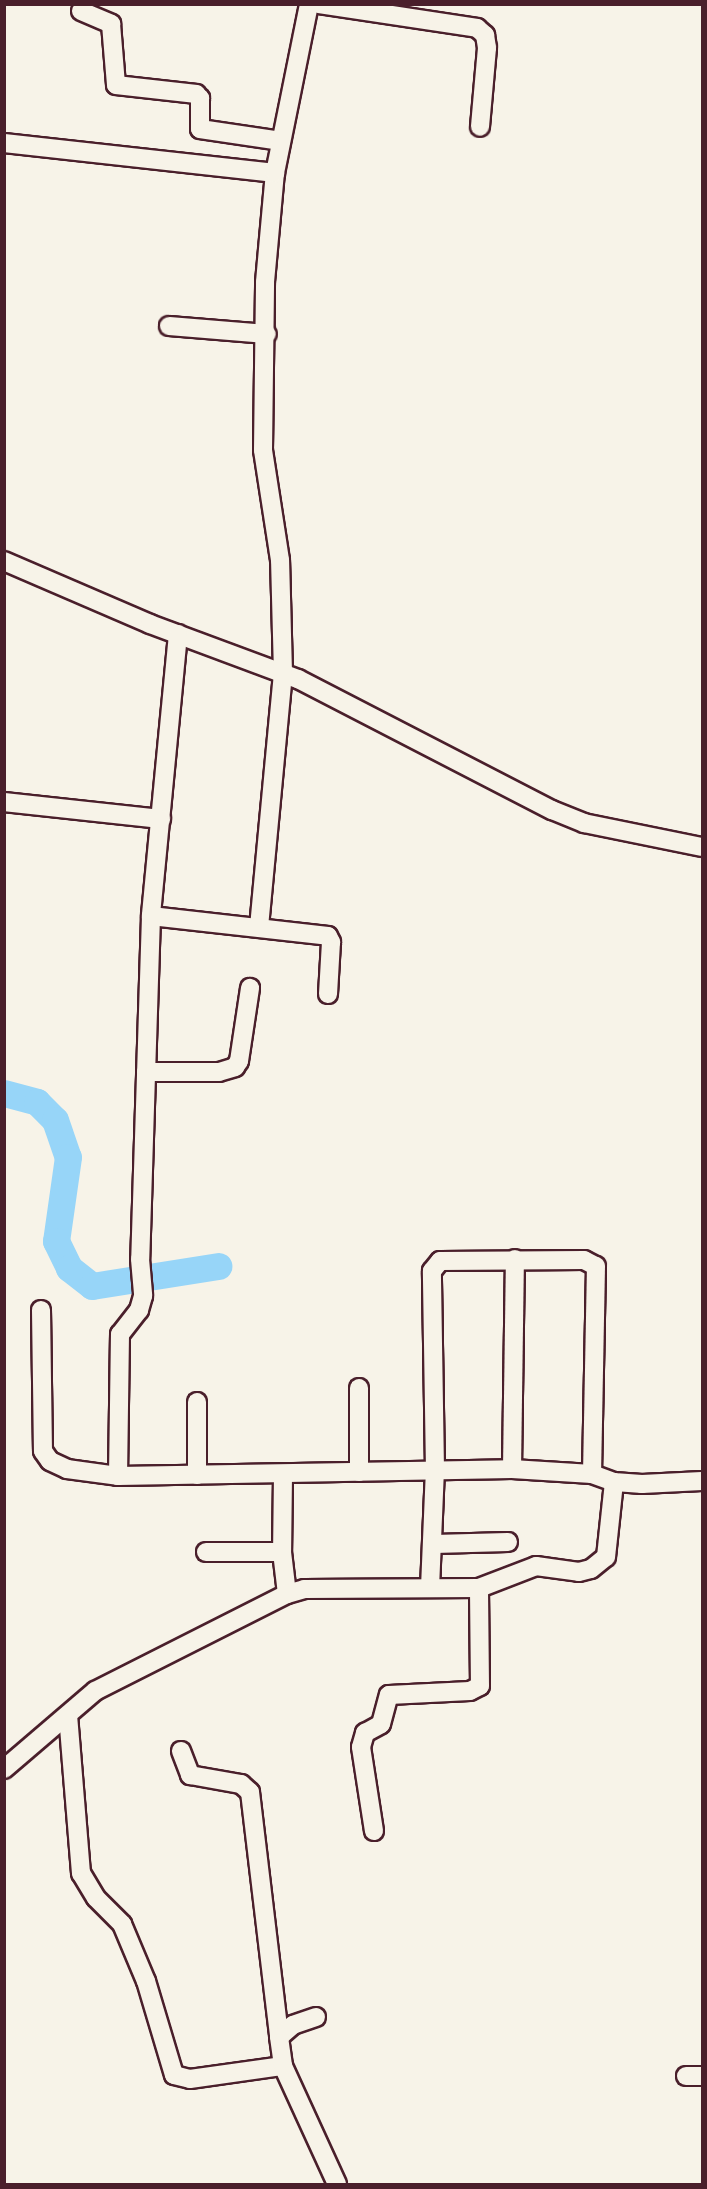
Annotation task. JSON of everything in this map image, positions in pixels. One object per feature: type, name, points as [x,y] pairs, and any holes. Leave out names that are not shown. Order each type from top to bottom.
[{"type":"street","points":[[259,927],[284,673],[280,560],[263,450],[267,334],[265,282],[275,173],[309,4]]},
{"type":"street","points":[[319,4],[477,28],[485,35],[488,48],[480,127]]},
{"type":"street","points":[[81,11],[111,24],[116,85],[196,94],[200,98],[200,129],[281,141]]},
{"type":"street","points":[[4,143],[275,173]]},
{"type":"street","points":[[169,326],[267,334]]},
{"type":"street","points":[[4,561],[178,634],[284,673],[552,810],[584,823],[702,847]]},
{"type":"street","points":[[118,1476],[120,1334],[139,1310],[143,1296],[141,1272],[151,916],[178,634]]},
{"type":"street","points":[[4,802],[161,819]]},
{"type":"street","points":[[151,916],[259,927],[330,938],[328,994]]},
{"type":"street","points":[[146,1072],[219,1072],[235,1067],[239,1061],[250,988]]},
{"type":"street","points":[[430,1588],[434,1544],[435,1265],[454,1259],[514,1259],[584,1260],[597,1266],[592,1474]]},
{"type":"street","points":[[512,1469],[514,1259]]},
{"type":"street","points":[[41,1310],[43,1451],[50,1461],[67,1469],[118,1476],[283,1475],[512,1469],[592,1474],[614,1482],[702,1481]]},
{"type":"street","points":[[358,1388],[358,1472]]},
{"type":"street","points":[[197,1402],[197,1475]]},
{"type":"street","points":[[283,1475],[282,1552],[287,1594]]},
{"type":"street","points":[[4,1769],[95,1691],[287,1594],[304,1589],[479,1588],[536,1566],[579,1572],[601,1564],[608,1541],[614,1482]]},
{"type":"street","points":[[434,1544],[508,1542]]},
{"type":"street","points":[[206,1552],[282,1552]]},
{"type":"street","points":[[374,1831],[361,1747],[365,1733],[381,1724],[389,1695],[470,1691],[480,1686],[479,1588]]},
{"type":"street","points":[[68,1715],[81,1873],[96,1898],[122,1924],[146,1981],[174,2074],[190,2079],[283,2066]]},
{"type":"street","points":[[181,1751],[190,1774],[241,1784],[250,1792],[283,2066],[337,2184]]},
{"type":"street","points":[[279,2037],[293,2025],[316,2017]]},
{"type":"waterway","points":[[4,1093],[37,1102],[55,1120],[68,1157],[56,1241],[69,1268],[92,1286],[218,1266]]}]
